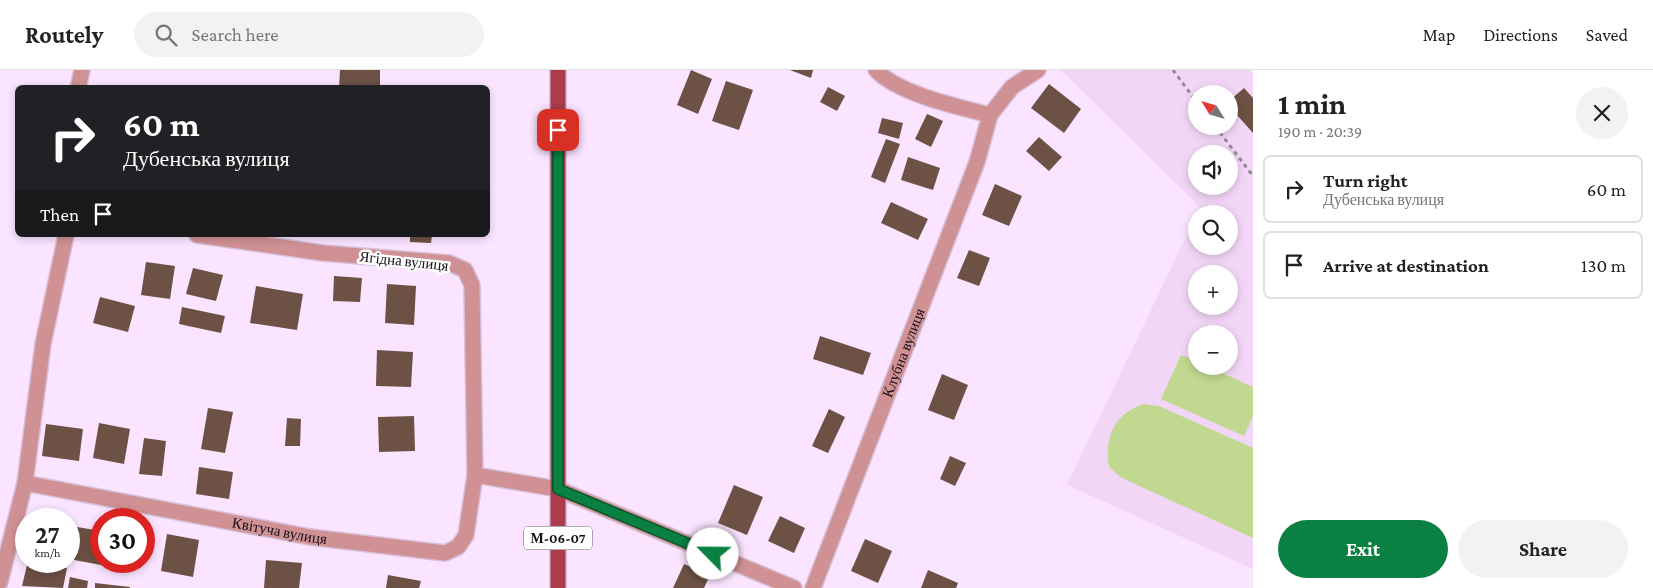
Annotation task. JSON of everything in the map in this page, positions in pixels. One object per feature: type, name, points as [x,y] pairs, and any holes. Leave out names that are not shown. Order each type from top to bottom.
[{"type":"main road","name":"М-06-07","points":[[558,70],[558,588]]},
{"type":"street","points":[[79,85],[82,70]]},
{"type":"street","points":[[876,70],[904,88],[936,100],[990,116]]},
{"type":"street","name":"Клубна вулиця","points":[[813,588],[977,162],[990,116],[1012,87],[1038,70]]},
{"type":"street","points":[[0,582],[25,483],[43,344],[66,237]]},
{"type":"street","name":"Ягідна вулиця","points":[[211,237],[323,253],[449,263],[465,270],[472,285],[475,475]]},
{"type":"street","points":[[475,475],[558,489],[794,588]]},
{"type":"street","name":"Квітуча вулиця","points":[[25,483],[310,537],[445,553],[458,548],[466,535],[475,475]]},
{"type":"path","points":[[1173,70],[1188,90]]},
{"type":"path","points":[[1222,135],[1253,176]]},
{"type":"shaded area","points":[[1061,70],[1251,70],[1253,73],[1253,569],[1067,485],[1188,233],[1188,255],[1238,255],[1238,205],[1198,205]]},
{"type":"green space","points":[[1181,355],[1188,358],[1188,375],[1227,375],[1253,387],[1253,416],[1244,436],[1161,399]]},
{"type":"green space","points":[[1143,404],[1159,406],[1253,448],[1253,538],[1122,478],[1109,467],[1108,446],[1113,428],[1125,414]]},
{"type":"building","points":[[340,70],[380,70],[380,85],[339,85]]},
{"type":"building","points":[[691,70],[712,79],[698,114],[677,105]]},
{"type":"building","points":[[790,70],[813,70],[811,78]]},
{"type":"building","points":[[726,81],[753,90],[739,130],[712,121]]},
{"type":"building","points":[[1049,84],[1081,109],[1064,133],[1031,108]]},
{"type":"building","points":[[828,87],[845,96],[837,111],[820,102]]},
{"type":"building","points":[[1244,88],[1253,98],[1253,133],[1238,116],[1238,93]]},
{"type":"building","points":[[927,114],[943,121],[931,147],[915,139]]},
{"type":"building","points":[[882,118],[903,123],[899,139],[878,133]]},
{"type":"building","points":[[1039,137],[1062,157],[1049,171],[1026,151]]},
{"type":"building","points":[[886,139],[900,144],[885,183],[871,177]]},
{"type":"building","points":[[908,157],[940,168],[933,190],[901,180]]},
{"type":"building","points":[[995,184],[1022,196],[1009,226],[982,215]]},
{"type":"building","points":[[891,202],[928,219],[918,240],[881,223]]},
{"type":"building","points":[[410,237],[432,237],[431,243],[410,242]]},
{"type":"building","points":[[969,250],[990,258],[979,286],[957,278]]},
{"type":"building","points":[[146,262],[175,266],[170,299],[141,295]]},
{"type":"building","points":[[193,268],[223,275],[216,301],[186,294]]},
{"type":"building","points":[[334,276],[362,278],[360,302],[333,301]]},
{"type":"building","points":[[387,284],[416,286],[414,325],[385,323]]},
{"type":"building","points":[[256,286],[303,294],[297,330],[250,323]]},
{"type":"building","points":[[100,297],[135,306],[128,332],[93,323]]},
{"type":"building","points":[[182,307],[225,316],[221,333],[179,324]]},
{"type":"building","points":[[820,336],[871,353],[863,375],[813,359]]},
{"type":"building","points":[[377,350],[413,352],[411,387],[376,386]]},
{"type":"building","points":[[942,374],[968,385],[954,420],[928,410]]},
{"type":"building","points":[[208,408],[233,412],[225,453],[201,449]]},
{"type":"building","points":[[829,409],[845,417],[828,453],[812,446]]},
{"type":"building","points":[[414,416],[415,451],[379,452],[378,417]]},
{"type":"building","points":[[287,418],[301,419],[300,446],[285,446]]},
{"type":"building","points":[[99,423],[130,429],[124,464],[93,458]]},
{"type":"building","points":[[46,424],[83,429],[79,461],[42,456]]},
{"type":"building","points":[[144,438],[166,441],[162,476],[139,474]]},
{"type":"building","points":[[950,456],[966,463],[955,486],[940,479]]},
{"type":"building","points":[[199,467],[233,472],[229,499],[196,494]]},
{"type":"building","points":[[734,485],[763,497],[747,535],[718,523]]},
{"type":"building","points":[[780,516],[805,528],[794,553],[768,541]]},
{"type":"building","points":[[80,528],[90,529],[90,563],[80,561]]},
{"type":"building","points":[[167,534],[199,540],[193,577],[161,571]]},
{"type":"building","points":[[865,539],[892,551],[878,583],[851,571]]},
{"type":"building","points":[[266,560],[302,563],[299,588],[264,588]]},
{"type":"building","points":[[684,564],[710,575],[704,588],[673,588]]},
{"type":"building","points":[[928,570],[958,583],[956,588],[921,588]]},
{"type":"building","points":[[25,573],[66,573],[63,588],[22,586]]},
{"type":"building","points":[[388,575],[421,581],[419,588],[386,588]]},
{"type":"building","points":[[70,577],[88,581],[87,588],[68,588]]},
{"type":"building","points":[[95,583],[130,587],[130,588],[95,588]]},
{"type":"route","points":[[558,130],[558,489],[713,554]]}]
